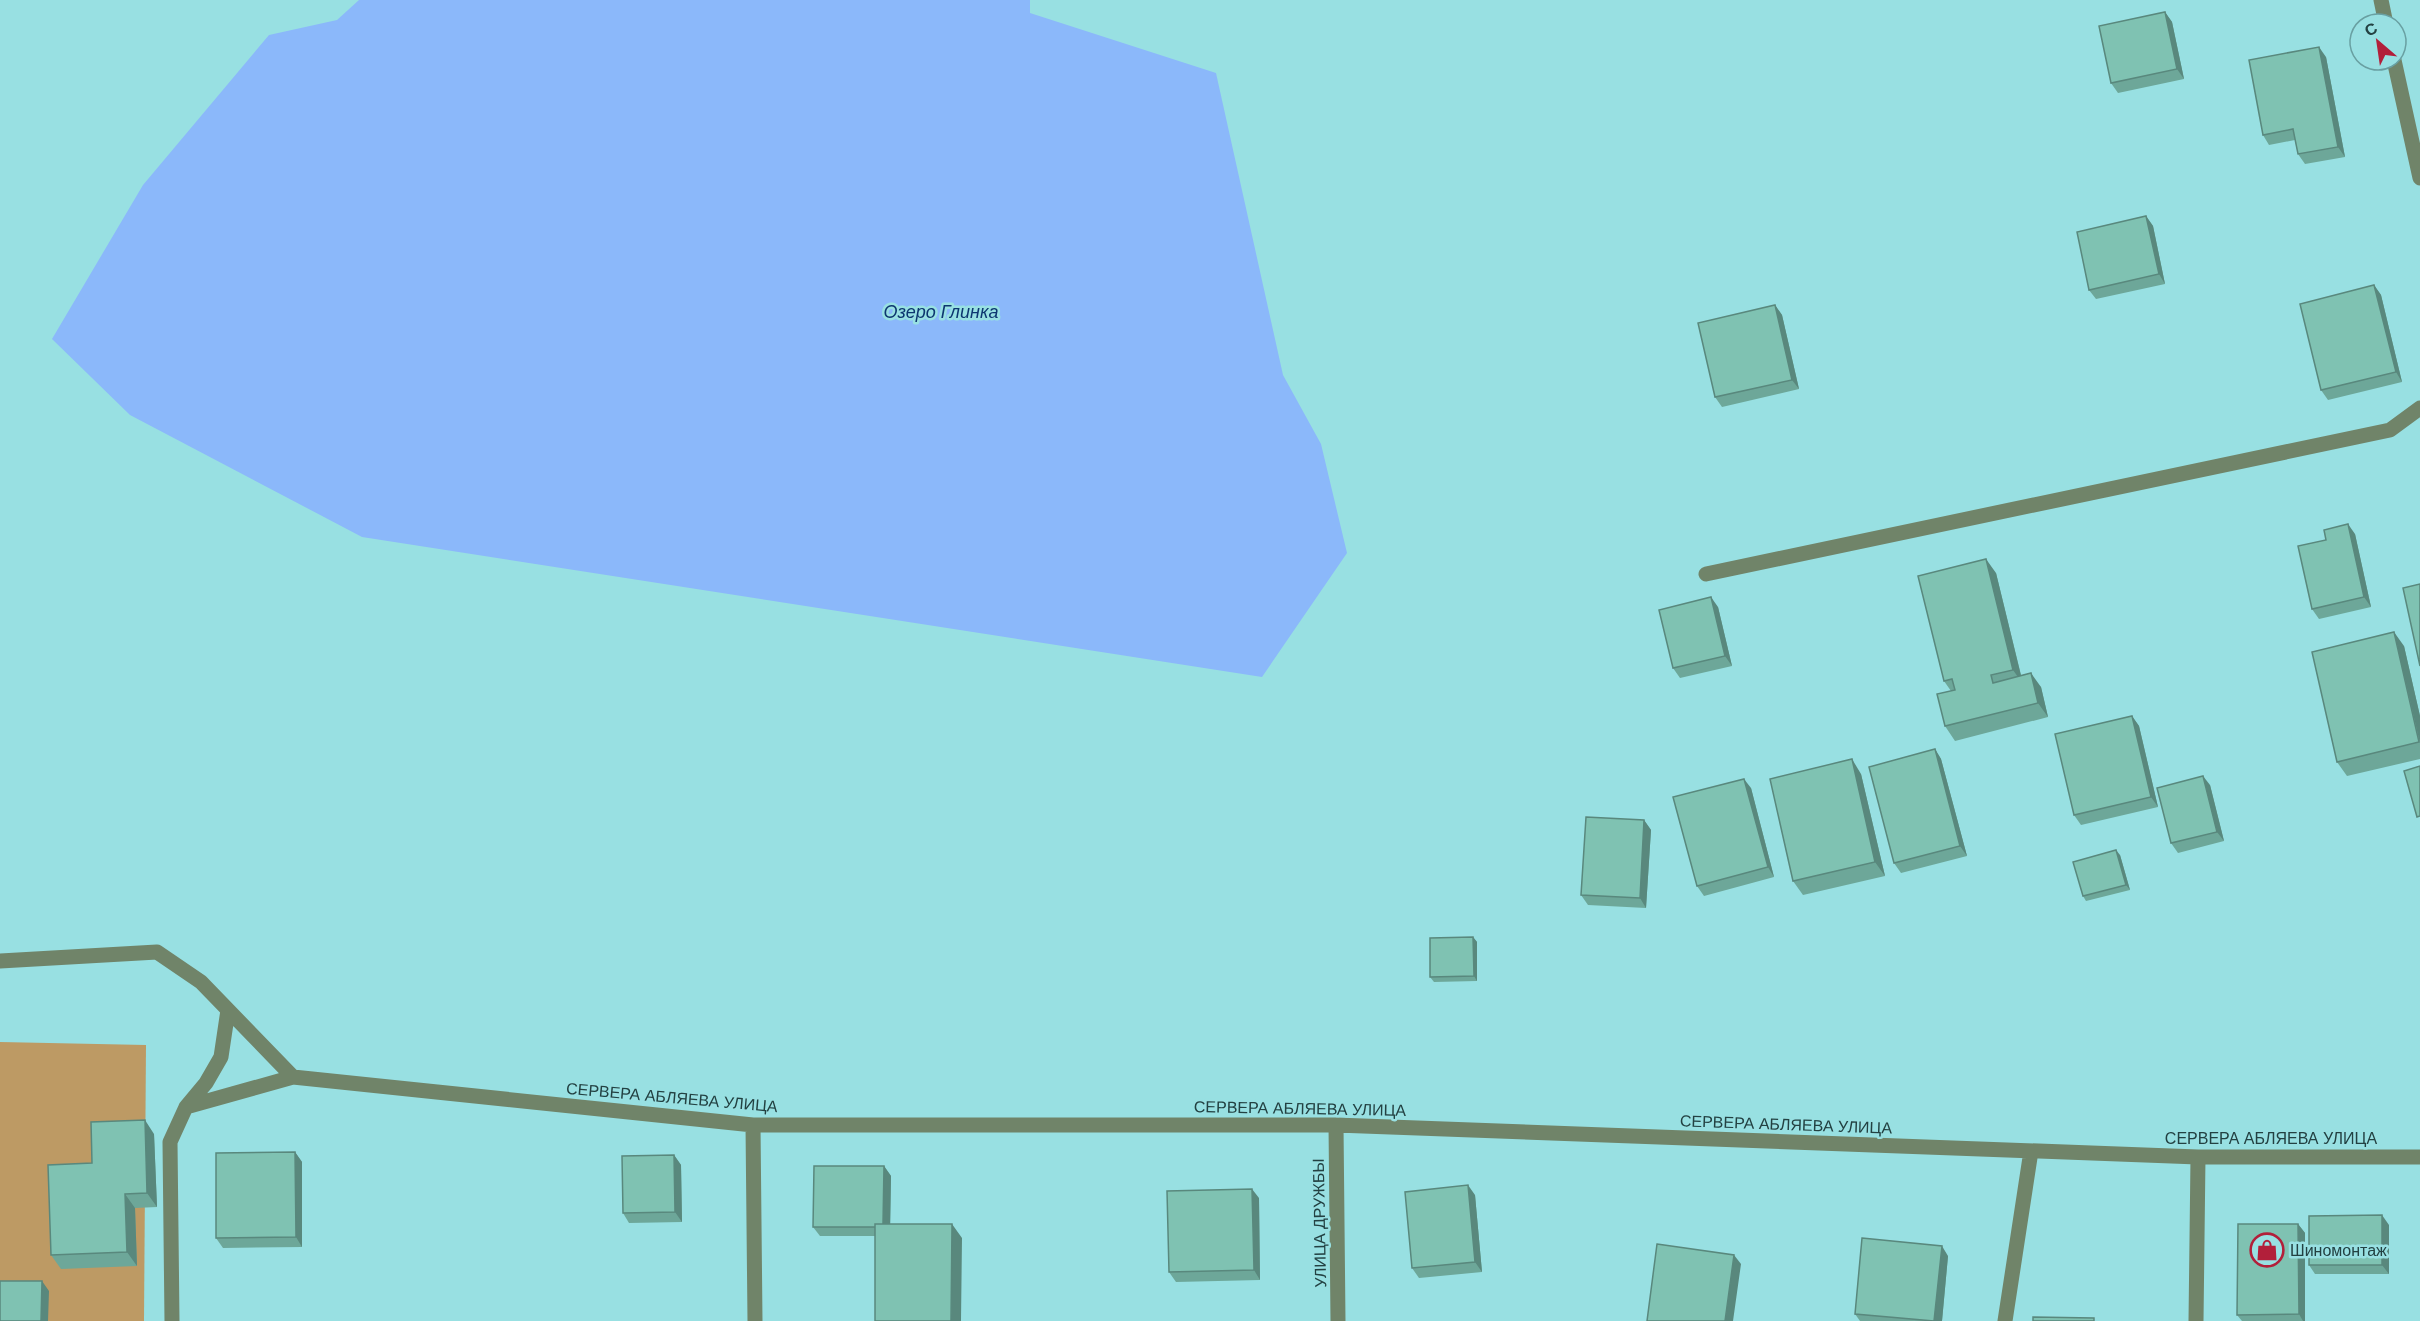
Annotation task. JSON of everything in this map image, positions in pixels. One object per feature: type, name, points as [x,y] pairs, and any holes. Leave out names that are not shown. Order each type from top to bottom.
[{"type":"street","points":[[2397,72],[2420,178]]},
{"type":"street","points":[[1706,574],[2390,430],[2420,408]]},
{"type":"street","points":[[0,961],[157,952],[201,982],[293,1077]]},
{"type":"street","points":[[172,1321],[170,1142],[186,1107],[206,1083],[221,1057],[228,1010]]},
{"type":"street","name":"СЕРВЕРА АБЛЯЕВА УЛИЦА","points":[[186,1107],[293,1077],[753,1125],[1336,1125],[2198,1157],[2420,1157]]},
{"type":"street","points":[[753,1125],[755,1321]]},
{"type":"street","name":"УЛИЦА ДРУЖБЫ","points":[[1336,1125],[1338,1321]]},
{"type":"street","points":[[2005,1321],[2031,1151]]},
{"type":"street","points":[[2196,1321],[2198,1157]]},
{"type":"shaded area","points":[[0,1042],[146,1045],[144,1321],[0,1321]]},
{"type":"water","name":"Озеро Глинка","points":[[359,0],[1030,0],[1030,13],[1216,73],[1283,375],[1321,444],[1347,553],[1262,677],[362,537],[130,415],[52,339],[143,185],[269,35],[337,20]]},
{"type":"building","points":[[2165,12],[2177,69],[2111,83],[2099,26]]},
{"type":"building","points":[[2319,47],[2338,147],[2298,154],[2293,129],[2263,135],[2249,60]]},
{"type":"building","points":[[2146,216],[2159,274],[2089,290],[2077,232]]},
{"type":"building","points":[[2374,285],[2396,372],[2321,390],[2300,304]]},
{"type":"building","points":[[1775,305],[1792,380],[1715,397],[1698,323]]},
{"type":"building","points":[[2348,524],[2364,597],[2312,609],[2298,546],[2326,540],[2324,530]]},
{"type":"building","points":[[1986,559],[2013,670],[1991,675],[1993,683],[2031,673],[2038,703],[1945,726],[1937,694],[1955,690],[1952,679],[1944,681],[1918,576]]},
{"type":"building","points":[[2420,584],[2420,666],[2403,588]]},
{"type":"building","points":[[1711,597],[1725,656],[1673,668],[1659,610]]},
{"type":"building","points":[[2394,632],[2419,742],[2337,762],[2312,652]]},
{"type":"building","points":[[2132,716],[2151,797],[2074,815],[2055,734]]},
{"type":"building","points":[[1935,749],[1960,846],[1894,863],[1869,767]]},
{"type":"building","points":[[1852,759],[1875,862],[1793,881],[1770,779]]},
{"type":"building","points":[[2420,766],[2420,816],[2417,817],[2404,771]]},
{"type":"building","points":[[2203,776],[2217,832],[2171,843],[2157,788]]},
{"type":"building","points":[[1744,779],[1768,867],[1697,886],[1673,797]]},
{"type":"building","points":[[1586,817],[1644,820],[1640,898],[1581,895]]},
{"type":"building","points":[[2116,850],[2126,885],[2083,896],[2073,862]]},
{"type":"building","points":[[1473,937],[1474,976],[1430,977],[1430,938]]},
{"type":"building","points":[[145,1120],[147,1193],[125,1194],[127,1252],[51,1255],[48,1165],[92,1163],[91,1122]]},
{"type":"building","points":[[295,1152],[296,1237],[216,1238],[216,1153]]},
{"type":"building","points":[[674,1155],[675,1212],[623,1213],[622,1156]]},
{"type":"building","points":[[814,1166],[884,1166],[883,1224],[875,1224],[875,1227],[813,1227]]},
{"type":"building","points":[[1468,1185],[1475,1262],[1412,1268],[1405,1192]]},
{"type":"building","points":[[1252,1189],[1254,1270],[1169,1272],[1167,1191]]},
{"type":"building","points":[[2382,1215],[2382,1265],[2309,1265],[2309,1216]]},
{"type":"building","points":[[875,1224],[952,1224],[951,1321],[875,1321]]},
{"type":"building","points":[[2238,1224],[2298,1224],[2299,1314],[2237,1315]]},
{"type":"building","points":[[1862,1238],[1942,1246],[1934,1321],[1855,1314]]},
{"type":"building","points":[[1657,1244],[1734,1255],[1725,1321],[1647,1321]]},
{"type":"building","points":[[0,1281],[42,1281],[41,1321],[0,1321]]},
{"type":"building","points":[[2033,1317],[2094,1318],[2094,1321],[2033,1321]]},
{"type":"place","name":"Шиномонтаж","points":[[2267,1250]]}]
